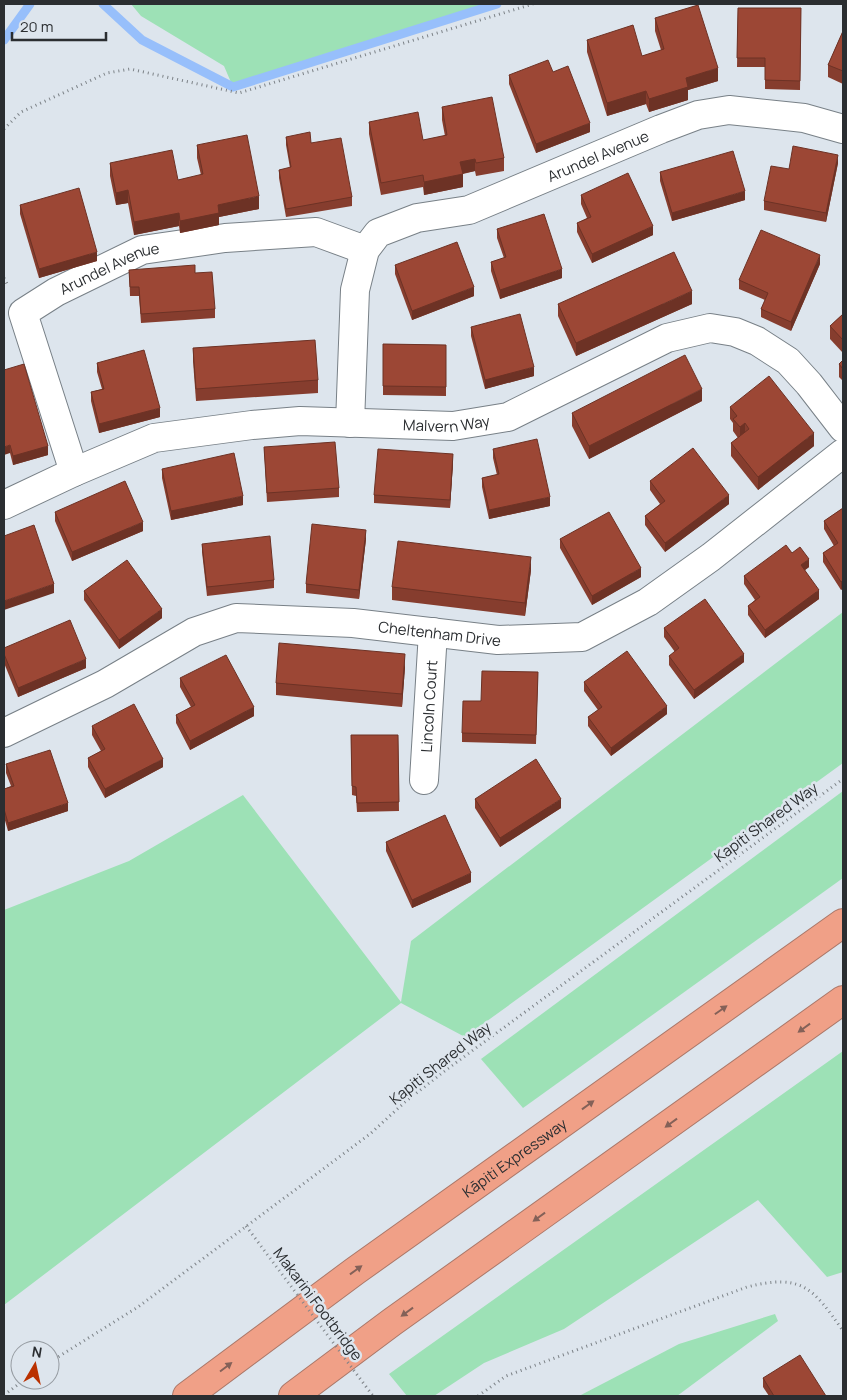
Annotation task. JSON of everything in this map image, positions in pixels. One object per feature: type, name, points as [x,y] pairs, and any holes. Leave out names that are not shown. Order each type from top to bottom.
[{"type":"highway","name":"Kāpiti Expressway","points":[[187,1396],[355,1271],[843,923]]},
{"type":"highway","points":[[293,1396],[392,1322],[843,1000]]},
{"type":"street","name":"Arundel Avenue","points":[[350,423],[355,290],[365,250],[378,233],[417,218],[469,210],[661,128],[698,115],[729,110],[804,118],[843,129]]},
{"type":"street","name":"Arundel Avenue","points":[[74,472],[23,313],[56,292],[142,250],[225,238],[316,232],[365,250]]},
{"type":"street","name":"Malvern Way","points":[[4,505],[74,472],[154,438],[281,423],[453,426],[508,417],[667,338],[710,328],[735,332],[757,341],[788,360],[843,428]]},
{"type":"street","name":"Cheltenham Drive","points":[[4,733],[105,684],[194,632],[236,618],[352,624],[498,640],[582,637],[648,602],[711,557],[843,453]]},
{"type":"street","name":"Lincoln Court","points":[[424,780],[433,632]]},
{"type":"path","points":[[4,129],[21,112],[107,73],[130,69],[239,93],[532,4]]},
{"type":"path","name":"Kapiti Shared Way","points":[[60,1356],[138,1307],[370,1134],[405,1102],[446,1070],[843,779]]},
{"type":"path","name":"Makarini Footbridge","points":[[246,1226],[373,1396]]},
{"type":"path","points":[[478,1396],[506,1376],[747,1288],[770,1282],[789,1282],[808,1288],[828,1309],[843,1331]]},
{"type":"green space","points":[[131,4],[497,4],[233,87],[224,66],[141,16]]},
{"type":"green space","points":[[843,612],[843,763],[465,1037],[401,1003],[4,1305],[4,910],[129,861],[243,795],[401,1002],[411,941]]},
{"type":"green space","points":[[843,791],[843,878],[523,1108],[481,1059]]},
{"type":"green space","points":[[843,1051],[843,1272],[827,1277],[758,1200],[564,1329],[484,1363],[434,1396],[407,1396],[389,1374]]},
{"type":"green space","points":[[775,1314],[778,1321],[677,1396],[579,1396],[679,1344]]},
{"type":"building","points":[[698,5],[718,68],[686,78],[688,87],[649,99],[646,91],[607,103],[587,40],[633,25],[642,56],[664,49],[655,18]]},
{"type":"building","points":[[738,8],[801,8],[800,81],[765,80],[765,58],[737,58]]},
{"type":"building","points":[[843,31],[843,71],[828,65]]},
{"type":"building","points":[[548,60],[553,72],[568,66],[590,123],[536,144],[509,75]]},
{"type":"building","points":[[492,97],[504,158],[476,163],[475,159],[460,162],[463,174],[424,182],[423,175],[381,183],[369,122],[418,112],[423,140],[447,135],[442,107]]},
{"type":"building","points":[[310,132],[311,143],[341,138],[352,197],[286,209],[279,170],[291,167],[286,137]]},
{"type":"building","points":[[247,135],[259,196],[218,205],[219,213],[180,221],[179,213],[134,222],[128,190],[116,193],[110,163],[172,150],[178,180],[203,174],[197,145]]},
{"type":"building","points":[[793,146],[838,155],[826,213],[764,201],[771,166],[789,169]]},
{"type":"building","points":[[733,151],[745,191],[672,213],[660,172]]},
{"type":"building","points":[[628,173],[653,226],[592,254],[577,223],[591,217],[581,195]]},
{"type":"building","points":[[79,188],[97,252],[39,269],[20,205]]},
{"type":"building","points":[[544,214],[562,269],[500,290],[491,262],[506,257],[497,229]]},
{"type":"building","points":[[761,230],[820,255],[791,322],[761,309],[768,293],[739,280]]},
{"type":"building","points":[[457,242],[474,287],[412,311],[395,265]]},
{"type":"building","points":[[674,252],[692,291],[576,343],[558,304]]},
{"type":"building","points":[[195,265],[195,273],[212,272],[215,309],[141,314],[139,287],[130,287],[129,270]]},
{"type":"building","points":[[520,314],[534,367],[485,380],[471,327]]},
{"type":"building","points":[[843,314],[843,340],[830,326]]},
{"type":"building","points":[[315,340],[318,380],[196,389],[193,348]]},
{"type":"building","points":[[383,344],[446,345],[446,387],[383,386]]},
{"type":"building","points":[[144,350],[160,408],[99,424],[91,392],[104,389],[97,363]]},
{"type":"building","points":[[685,355],[702,389],[589,446],[572,413]]},
{"type":"building","points":[[843,360],[843,369],[839,364]]},
{"type":"building","points":[[24,364],[48,446],[13,456],[10,445],[4,447],[4,370]]},
{"type":"building","points":[[769,376],[814,433],[758,477],[731,443],[749,429],[745,423],[740,427],[733,419],[737,416],[730,407]]},
{"type":"building","points":[[537,439],[550,497],[489,510],[482,478],[499,474],[493,449]]},
{"type":"building","points":[[335,442],[339,488],[267,493],[264,447]]},
{"type":"building","points":[[693,448],[729,495],[665,543],[645,516],[665,501],[650,481]]},
{"type":"building","points":[[378,449],[453,454],[450,500],[374,495]]},
{"type":"building","points":[[234,453],[243,496],[171,511],[162,469]]},
{"type":"building","points":[[125,481],[143,522],[72,552],[55,512]]},
{"type":"building","points":[[843,508],[843,580],[841,582],[823,553],[838,543],[824,521]]},
{"type":"building","points":[[609,512],[641,568],[592,596],[560,539]]},
{"type":"building","points":[[312,524],[366,530],[359,590],[306,584]]},
{"type":"building","points":[[34,525],[54,584],[4,601],[4,536]]},
{"type":"building","points":[[270,536],[274,580],[207,587],[202,544]]},
{"type":"building","points":[[398,541],[531,557],[525,603],[392,587]]},
{"type":"building","points":[[786,545],[792,553],[800,547],[809,559],[801,565],[819,590],[765,630],[748,606],[760,597],[744,576]]},
{"type":"building","points":[[127,560],[162,609],[119,640],[84,591]]},
{"type":"building","points":[[705,599],[744,654],[694,690],[669,656],[679,648],[664,628]]},
{"type":"building","points":[[70,620],[86,659],[18,688],[4,654],[4,648]]},
{"type":"building","points":[[279,643],[405,654],[402,694],[276,683]]},
{"type":"building","points":[[627,651],[667,706],[611,748],[588,717],[602,707],[584,682]]},
{"type":"building","points":[[226,655],[254,707],[190,741],[176,715],[195,705],[180,678]]},
{"type":"building","points":[[482,671],[538,672],[536,735],[462,733],[463,701],[481,701]]},
{"type":"building","points":[[134,704],[163,759],[105,789],[88,758],[105,749],[92,726]]},
{"type":"building","points":[[351,735],[398,735],[399,802],[357,803],[356,787],[352,786]]},
{"type":"building","points":[[50,750],[68,803],[8,823],[4,809],[4,789],[14,786],[6,764]]},
{"type":"building","points":[[536,759],[561,799],[500,838],[475,799]]},
{"type":"building","points":[[445,815],[471,873],[412,900],[386,842]]},
{"type":"building","points":[[800,1355],[826,1396],[774,1396],[763,1378]]},
{"type":"waterway","points":[[4,40],[30,4]]},
{"type":"waterway","points":[[103,4],[142,40],[233,87],[497,4]]}]
